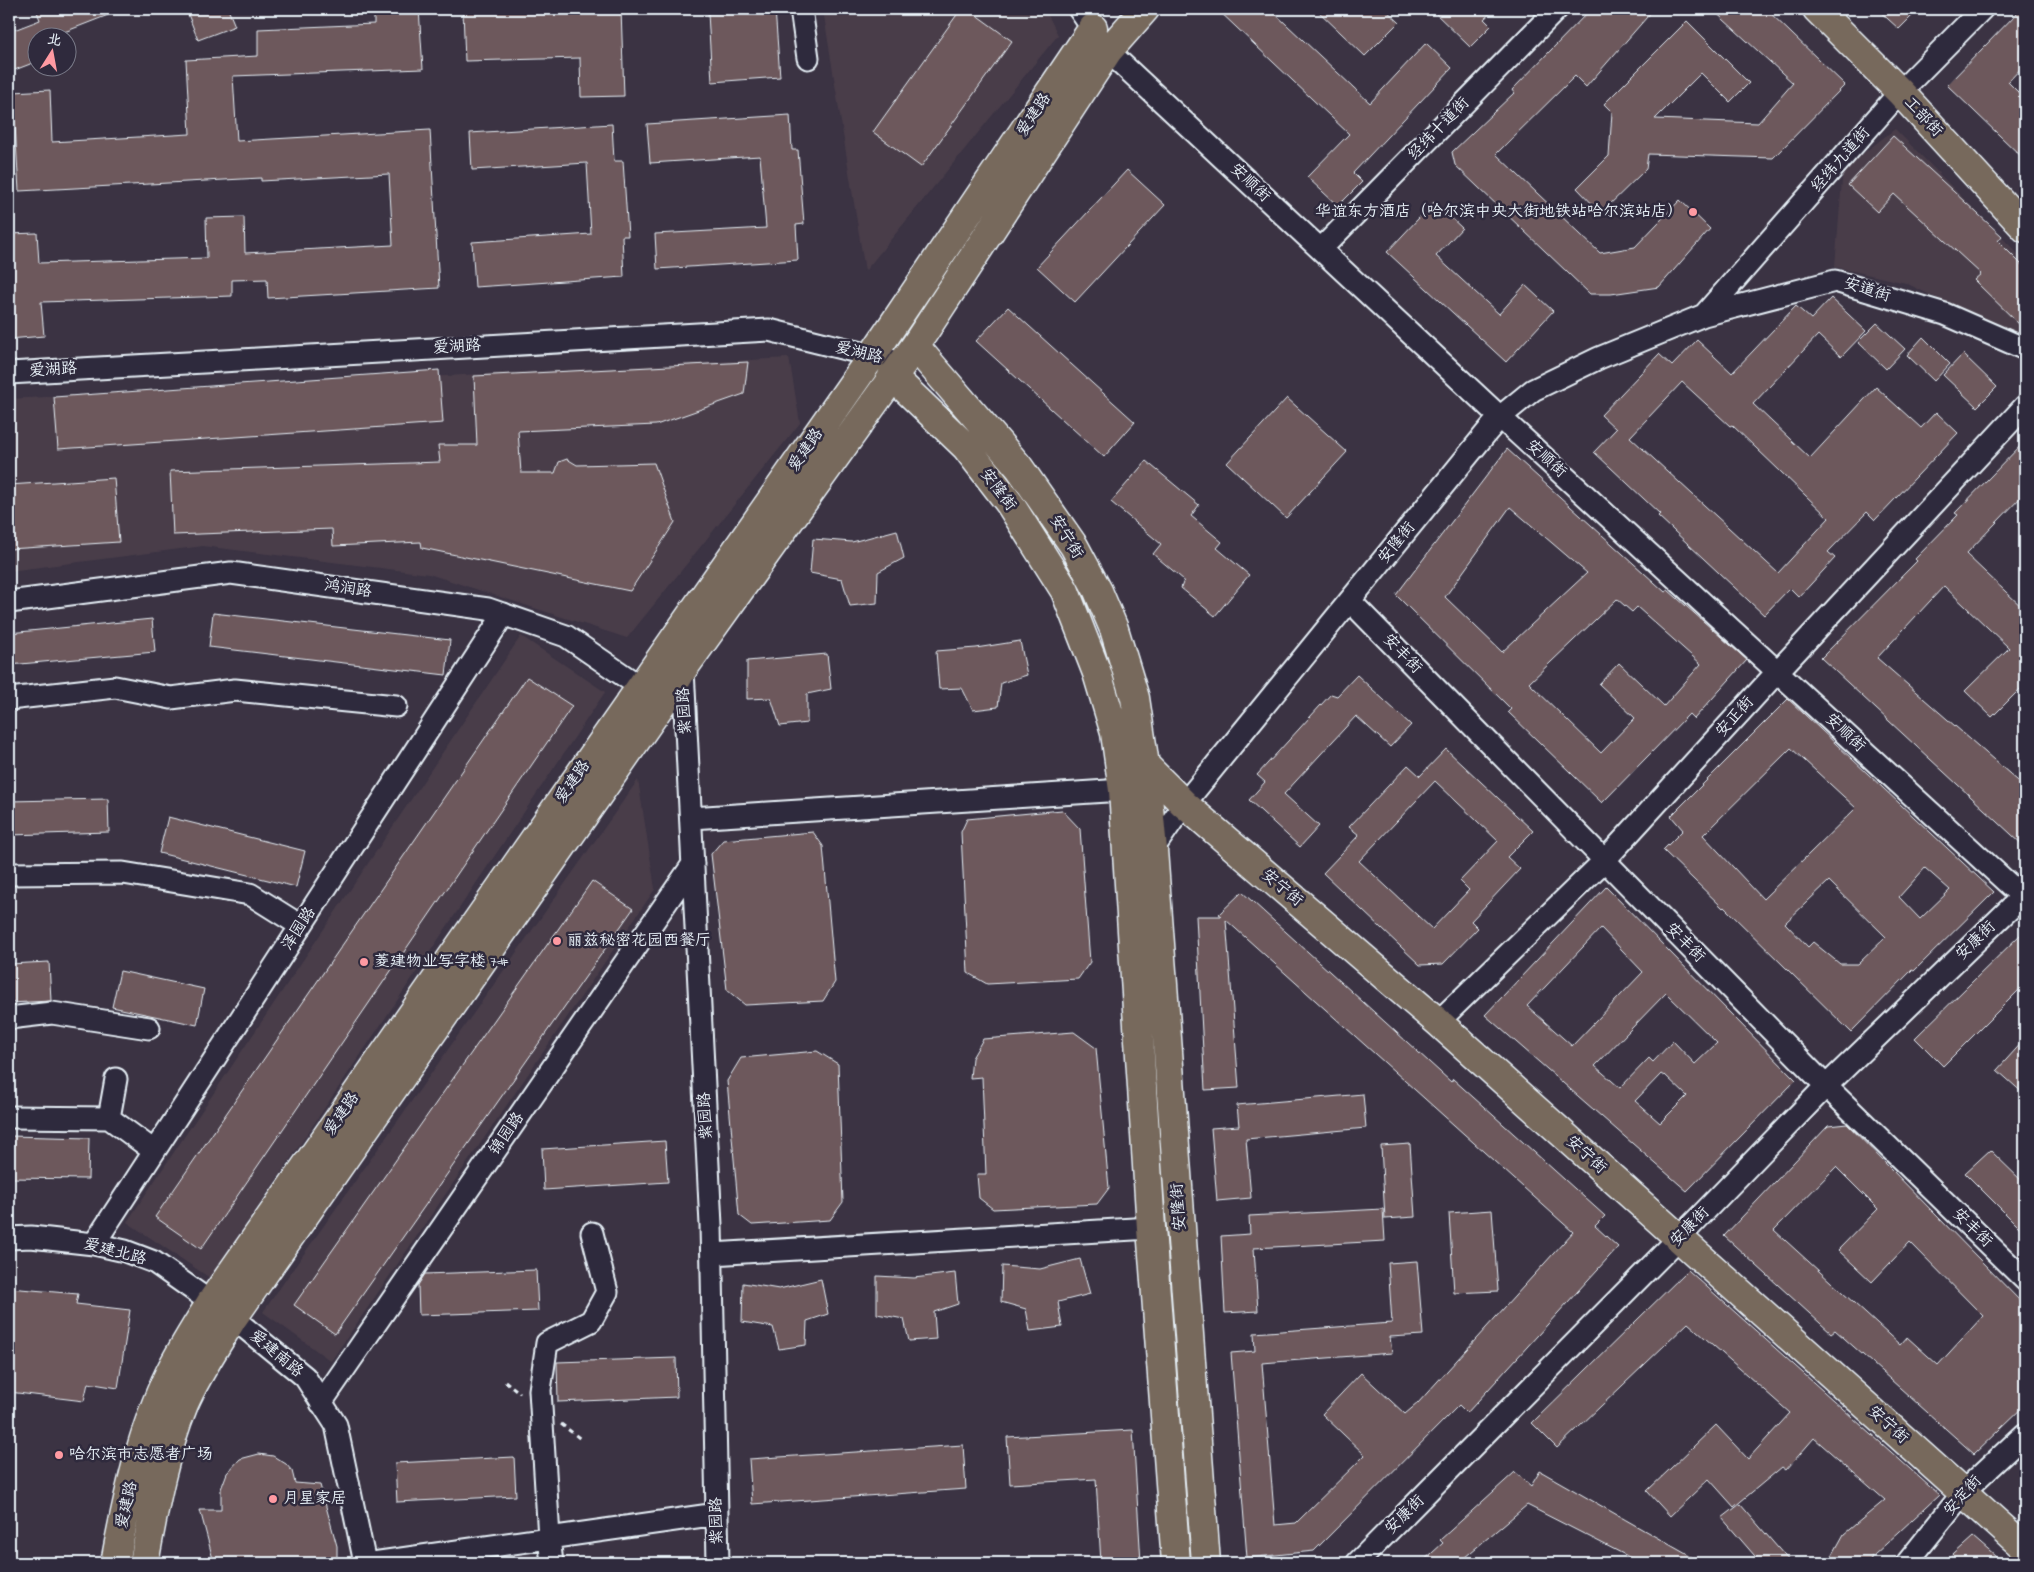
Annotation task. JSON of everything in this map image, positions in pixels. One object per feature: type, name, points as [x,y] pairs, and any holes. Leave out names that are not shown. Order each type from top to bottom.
[{"type":"main road","name":"爱建路","points":[[144,1563],[156,1496],[172,1436],[205,1363],[233,1318],[663,702],[683,669],[903,362],[1108,51],[1146,9]]},
{"type":"main road","name":"工部街","points":[[1817,9],[1900,92],[2025,228]]},
{"type":"main road","name":"爱建路","points":[[115,1563],[133,1480],[158,1399],[183,1348],[211,1302],[872,356],[1086,19]]},
{"type":"main road","name":"安宁街","points":[[903,362],[1020,467],[1074,546],[1098,591],[1114,629],[1135,698],[1145,765],[1153,850]]},
{"type":"main road","name":"安隆街","points":[[903,362],[1010,504],[1065,591],[1097,673],[1115,733],[1123,790],[1151,1228],[1176,1563]]},
{"type":"main road","name":"安宁街","points":[[1145,765],[1184,804],[1438,1022],[2025,1548]]},
{"type":"main road","name":"安隆街","points":[[1153,850],[1206,1563]]},
{"type":"street","points":[[801,9],[808,58]]},
{"type":"street","name":"经纬十道街","points":[[1320,249],[1556,9]]},
{"type":"street","name":"经纬九道街","points":[[1704,315],[1900,92],[1982,9]]},
{"type":"street","name":"安顺街","points":[[1086,19],[1108,51],[1500,417],[2024,897]]},
{"type":"street","name":"安道街","points":[[1704,315],[1835,281],[1945,314],[2025,349]]},
{"type":"street","name":"安隆街","points":[[1128,886],[1184,804],[1500,417],[1533,390],[1599,358],[1704,315]]},
{"type":"street","name":"爱湖路","points":[[9,373],[769,330],[903,362]]},
{"type":"street","name":"安正街","points":[[1438,1022],[1604,861],[2025,406]]},
{"type":"street","name":"鸿润路","points":[[9,602],[231,573],[488,609],[566,636],[663,702]]},
{"type":"street","name":"安丰街","points":[[1350,601],[1826,1086],[2025,1280]]},
{"type":"street","name":"泽园路","points":[[94,1244],[504,614]]},
{"type":"street","name":"紫园路","points":[[683,669],[712,1254],[718,1563]]},
{"type":"street","points":[[9,698],[115,687],[171,698],[235,690],[396,706]]},
{"type":"street","points":[[691,818],[1123,790]]},
{"type":"street","name":"锦园路","points":[[321,1403],[693,864]]},
{"type":"street","points":[[9,874],[123,873],[250,894],[301,926]]},
{"type":"street","name":"安康街","points":[[1357,1563],[1679,1238],[1826,1086],[2024,897]]},
{"type":"street","points":[[9,1018],[52,1013],[149,1028]]},
{"type":"street","points":[[109,1118],[116,1079]]},
{"type":"street","points":[[9,1117],[109,1118],[154,1152]]},
{"type":"street","points":[[712,1254],[1151,1228]]},
{"type":"street","points":[[552,1563],[540,1390],[547,1343],[591,1322],[607,1292],[592,1233]]},
{"type":"street","name":"爱建北路","points":[[9,1238],[31,1237],[94,1244],[125,1251],[154,1262],[233,1318]]},
{"type":"street","name":"爱建南路","points":[[233,1318],[305,1377],[336,1426],[365,1563]]},
{"type":"street","name":"安定街","points":[[1907,1563],[1963,1493],[2025,1434]]},
{"type":"street","points":[[373,1563],[717,1514]]},
{"type":"shaded area","points":[[823,9],[1045,9],[1058,35],[865,271]]},
{"type":"shaded area","points":[[1895,129],[2025,261],[2025,342],[1906,283],[1835,267],[1843,169]]},
{"type":"shaded area","points":[[789,358],[800,423],[627,638],[429,574],[203,546],[9,571],[9,399]]},
{"type":"shaded area","points":[[521,636],[605,692],[210,1278],[127,1222]]},
{"type":"shaded area","points":[[638,780],[655,889],[331,1361],[263,1312]]},
{"type":"building","points":[[36,9],[121,9],[75,28],[28,28],[28,65],[12,71],[9,62],[9,32],[40,20]]},
{"type":"building","points":[[186,9],[228,9],[235,26],[198,40]]},
{"type":"building","points":[[374,9],[419,9],[423,69],[233,76],[237,141],[430,130],[439,288],[268,298],[267,279],[232,280],[232,296],[41,302],[44,336],[9,339],[9,234],[37,233],[39,263],[207,258],[206,218],[244,217],[245,253],[393,245],[389,174],[261,181],[261,178],[19,191],[13,92],[50,90],[52,142],[190,134],[186,60],[258,56],[258,29],[374,24]]},
{"type":"building","points":[[621,9],[624,96],[581,97],[580,58],[465,61],[463,11]]},
{"type":"building","points":[[775,9],[780,77],[712,82],[708,13]]},
{"type":"building","points":[[961,9],[968,9],[1012,41],[921,167],[873,132]]},
{"type":"building","points":[[1217,9],[1270,9],[1370,103],[1426,43],[1452,68],[1353,173],[1362,182],[1338,206],[1307,177],[1349,134]]},
{"type":"building","points":[[1316,9],[1385,9],[1399,22],[1365,56]]},
{"type":"building","points":[[1431,9],[1495,9],[1484,19],[1491,26],[1470,47]]},
{"type":"building","points":[[1591,9],[1654,9],[1586,87],[1575,76],[1496,154],[1600,253],[1635,247],[1680,200],[1710,229],[1659,287],[1611,294],[1590,294],[1455,165],[1452,152],[1514,93],[1512,90]]},
{"type":"building","points":[[1712,9],[1766,9],[1845,85],[1773,158],[1648,154],[1646,169],[1601,213],[1577,188],[1609,156],[1612,112],[1604,104],[1687,21],[1749,83],[1730,102],[1701,73],[1655,119],[1758,123],[1793,83]]},
{"type":"building","points":[[1877,9],[1919,9],[1899,29]]},
{"type":"building","points":[[2021,9],[2025,9],[2025,64],[2008,82],[2025,99],[2025,160],[1947,85]]},
{"type":"building","points":[[790,115],[792,150],[798,150],[804,224],[796,225],[798,260],[657,269],[655,234],[766,228],[760,156],[650,163],[647,124]]},
{"type":"building","points":[[612,124],[614,161],[623,161],[628,236],[622,236],[624,277],[475,287],[472,242],[591,234],[587,163],[472,170],[470,133]]},
{"type":"building","points":[[1893,136],[2002,236],[1998,241],[2025,268],[2025,330],[1974,280],[1981,274],[1894,194],[1877,212],[1848,185]]},
{"type":"building","points":[[1127,170],[1165,205],[1075,302],[1037,267]]},
{"type":"building","points":[[1434,202],[1462,228],[1436,256],[1499,314],[1525,285],[1553,311],[1506,362],[1387,252]]},
{"type":"building","points":[[1831,298],[1866,331],[1841,357],[1818,335],[1753,404],[1810,458],[1876,387],[1921,428],[1936,412],[1958,433],[1875,520],[1867,512],[1828,552],[1835,558],[1799,597],[1790,588],[1764,615],[1658,516],[1660,514],[1594,452],[1616,429],[1601,415],[1659,354],[1672,366],[1697,340],[1732,373],[1796,306],[1811,319]],"holes":[[[1682,382],[1730,426],[1732,425],[1829,518],[1778,573],[1630,437]]]},
{"type":"building","points":[[1008,307],[1135,422],[1104,457],[976,341]]},
{"type":"building","points":[[1877,323],[1905,349],[1886,369],[1858,342]]},
{"type":"building","points":[[1923,337],[1950,364],[1934,381],[1907,355]]},
{"type":"building","points":[[1963,354],[1997,387],[1977,407],[1943,375]]},
{"type":"building","points":[[748,362],[744,394],[656,425],[518,431],[521,473],[555,473],[559,462],[567,459],[577,465],[654,463],[675,522],[630,591],[422,548],[421,542],[333,546],[332,529],[173,535],[170,471],[440,462],[438,445],[477,445],[474,376]]},
{"type":"building","points":[[439,370],[443,423],[58,449],[54,397]]},
{"type":"building","points":[[1287,398],[1347,452],[1286,518],[1227,463]]},
{"type":"building","points":[[2025,441],[2025,493],[1966,554],[2025,610],[2025,684],[1992,717],[1965,691],[2009,648],[1944,586],[1877,658],[2025,787],[2025,847],[1821,658],[1917,561],[1915,559],[1958,515],[1955,513]]},
{"type":"building","points":[[1507,449],[1665,592],[1668,590],[1747,660],[1694,719],[1689,714],[1602,803],[1508,712],[1511,709],[1396,595]],"holes":[[[1510,507],[1587,573],[1502,652],[1445,597]],[[1617,599],[1632,612],[1637,607],[1701,664],[1664,706],[1619,663],[1599,684],[1635,718],[1601,753],[1529,683]]]},
{"type":"building","points":[[1146,461],[1199,505],[1191,516],[1222,542],[1217,548],[1249,575],[1215,616],[1181,588],[1184,580],[1153,554],[1161,544],[1111,502]]},
{"type":"building","points":[[114,478],[119,542],[9,549],[9,485]]},
{"type":"building","points":[[897,530],[904,558],[878,572],[877,603],[850,606],[842,579],[810,573],[813,539],[852,542]]},
{"type":"building","points":[[213,613],[450,640],[446,675],[209,647]]},
{"type":"building","points":[[152,619],[155,652],[9,665],[9,633]]},
{"type":"building","points":[[1020,641],[1027,675],[1001,683],[998,707],[973,710],[962,688],[939,689],[936,651],[976,648]]},
{"type":"building","points":[[827,654],[831,689],[807,694],[807,723],[780,726],[771,698],[747,699],[747,661]]},
{"type":"building","points":[[1357,675],[1411,725],[1390,747],[1356,716],[1284,794],[1319,826],[1300,847],[1249,800],[1265,782],[1257,775],[1331,694],[1337,696]]},
{"type":"building","name":"菱建物业写字楼 7#","points":[[527,677],[572,706],[201,1249],[155,1217]]},
{"type":"building","points":[[1788,699],[1994,892],[1914,971],[1912,970],[1851,1032],[1663,850],[1683,830],[1671,816]],"holes":[[[1791,748],[1856,808],[1763,899],[1703,835]],[[1925,868],[1950,890],[1920,919],[1899,897]],[[1829,881],[1886,937],[1858,964],[1840,964],[1813,942],[1808,947],[1785,923]]]},
{"type":"building","points":[[1446,749],[1533,831],[1507,857],[1520,869],[1471,921],[1478,928],[1443,964],[1420,965],[1323,873],[1359,835],[1349,827],[1408,765],[1420,776]],"holes":[[[1435,781],[1498,841],[1460,881],[1469,890],[1432,929],[1359,861]]]},
{"type":"building","points":[[108,799],[109,832],[9,835],[9,801]]},
{"type":"building","points":[[1062,810],[1080,829],[1090,962],[1078,979],[987,984],[968,973],[961,832],[967,819]]},
{"type":"building","points":[[168,817],[305,851],[296,887],[159,853]]},
{"type":"building","points":[[813,832],[823,846],[835,982],[823,1001],[745,1005],[727,990],[711,854],[723,840]]},
{"type":"building","points":[[592,881],[633,909],[335,1334],[294,1305]]},
{"type":"building","points":[[1606,887],[1796,1080],[1687,1191],[1485,1015]],"holes":[[[1601,928],[1643,972],[1572,1046],[1527,1006]],[[1666,993],[1717,1043],[1695,1064],[1673,1041],[1653,1062],[1649,1058],[1620,1088],[1595,1066]],[[1661,1074],[1665,1075],[1687,1096],[1660,1123],[1635,1101]]]},
{"type":"building","points":[[1242,892],[1451,1082],[1453,1079],[1605,1216],[1595,1226],[1618,1247],[1467,1413],[1459,1405],[1314,1551],[1247,1558],[1231,1353],[1255,1351],[1254,1333],[1392,1323],[1388,1263],[1417,1261],[1423,1335],[1390,1337],[1392,1353],[1262,1363],[1275,1525],[1296,1523],[1365,1455],[1322,1414],[1361,1373],[1405,1414],[1418,1403],[1573,1232],[1226,920],[1239,1088],[1205,1090],[1196,916],[1222,916],[1219,914]]},
{"type":"building","points":[[2025,930],[2025,984],[1943,1066],[1915,1038]]},
{"type":"building","points":[[49,962],[51,1001],[9,1003],[9,964]]},
{"type":"building","points":[[120,971],[204,989],[197,1025],[112,1007]]},
{"type":"building","points":[[1074,1032],[1096,1048],[1109,1188],[1097,1204],[993,1209],[979,1198],[977,1174],[986,1174],[982,1077],[970,1078],[972,1058],[983,1039]]},
{"type":"building","points":[[2025,1039],[2025,1095],[1997,1070]]},
{"type":"building","points":[[817,1051],[838,1064],[843,1202],[830,1220],[752,1225],[739,1215],[727,1081],[741,1058]]},
{"type":"building","points":[[1363,1094],[1366,1128],[1246,1139],[1251,1198],[1217,1201],[1211,1128],[1239,1126],[1237,1105]]},
{"type":"building","points":[[1847,1124],[2025,1306],[2025,1405],[1974,1454],[1835,1330],[1831,1333],[1724,1236],[1828,1126]],"holes":[[[1836,1167],[1878,1209],[1838,1250],[1872,1282],[1910,1242],[1983,1316],[1938,1365],[1907,1337],[1900,1345],[1774,1230]]]},
{"type":"building","points":[[9,1136],[89,1138],[88,1179],[9,1178]]},
{"type":"building","points":[[665,1141],[668,1182],[544,1190],[542,1149]]},
{"type":"building","points":[[1410,1144],[1415,1217],[1385,1219],[1381,1146]]},
{"type":"building","points":[[1990,1150],[2025,1184],[2025,1233],[1965,1173]]},
{"type":"building","points":[[1383,1209],[1385,1241],[1254,1248],[1258,1311],[1225,1313],[1221,1236],[1250,1234],[1249,1216]]},
{"type":"building","points":[[1492,1210],[1498,1291],[1454,1293],[1449,1213]]},
{"type":"building","points":[[1080,1259],[1090,1294],[1058,1302],[1062,1327],[1030,1331],[1026,1309],[1001,1302],[1002,1266],[1040,1269]]},
{"type":"building","points":[[536,1270],[538,1311],[419,1315],[418,1285],[425,1274]]},
{"type":"building","points":[[1688,1270],[1939,1495],[1873,1556],[1870,1563],[1828,1563],[1844,1534],[1885,1500],[1814,1438],[1786,1470],[1782,1467],[1734,1507],[1709,1479],[1670,1516],[1647,1491],[1716,1425],[1748,1459],[1790,1413],[1688,1323],[1557,1448],[1532,1423]]},
{"type":"building","points":[[955,1273],[958,1304],[934,1312],[936,1339],[909,1341],[904,1319],[877,1314],[877,1276],[914,1278]]},
{"type":"building","points":[[821,1279],[828,1314],[807,1321],[806,1345],[779,1349],[773,1327],[742,1322],[743,1283],[779,1289]]},
{"type":"building","points":[[9,1288],[78,1294],[76,1304],[130,1310],[118,1388],[88,1383],[84,1401],[9,1392]]},
{"type":"building","points":[[676,1358],[677,1397],[558,1402],[557,1362]]},
{"type":"building","points":[[1133,1430],[1141,1563],[1101,1563],[1096,1479],[1010,1484],[1007,1437]]},
{"type":"building","points":[[963,1445],[966,1489],[752,1504],[749,1459]]},
{"type":"building","name":"月星家居","points":[[259,1454],[273,1456],[286,1464],[292,1471],[295,1483],[320,1485],[337,1546],[337,1563],[214,1563],[200,1510],[221,1510],[221,1489],[227,1473],[240,1459]]},
{"type":"building","points":[[514,1457],[516,1496],[397,1502],[395,1463]]},
{"type":"building","points":[[1540,1471],[1702,1563],[1641,1563],[1527,1505],[1458,1563],[1421,1563],[1443,1543],[1440,1540],[1515,1472],[1531,1486]]},
{"type":"building","points":[[1740,1504],[1791,1563],[1761,1563],[1722,1518]]},
{"type":"building","points":[[1973,1537],[2003,1563],[1944,1563]]},
{"type":"place","name":"华谊东方酒店（哈尔滨中央大街地铁站哈尔滨站店）","points":[[1693,212]]},
{"type":"place","name":"丽兹秘密花园西餐厅","points":[[557,941]]},
{"type":"place","name":"菱建物业写字楼 7#","points":[[364,962]]},
{"type":"place","name":"哈尔滨市志愿者广场","points":[[59,1455]]},
{"type":"place","name":"月星家居","points":[[273,1499]]}]
